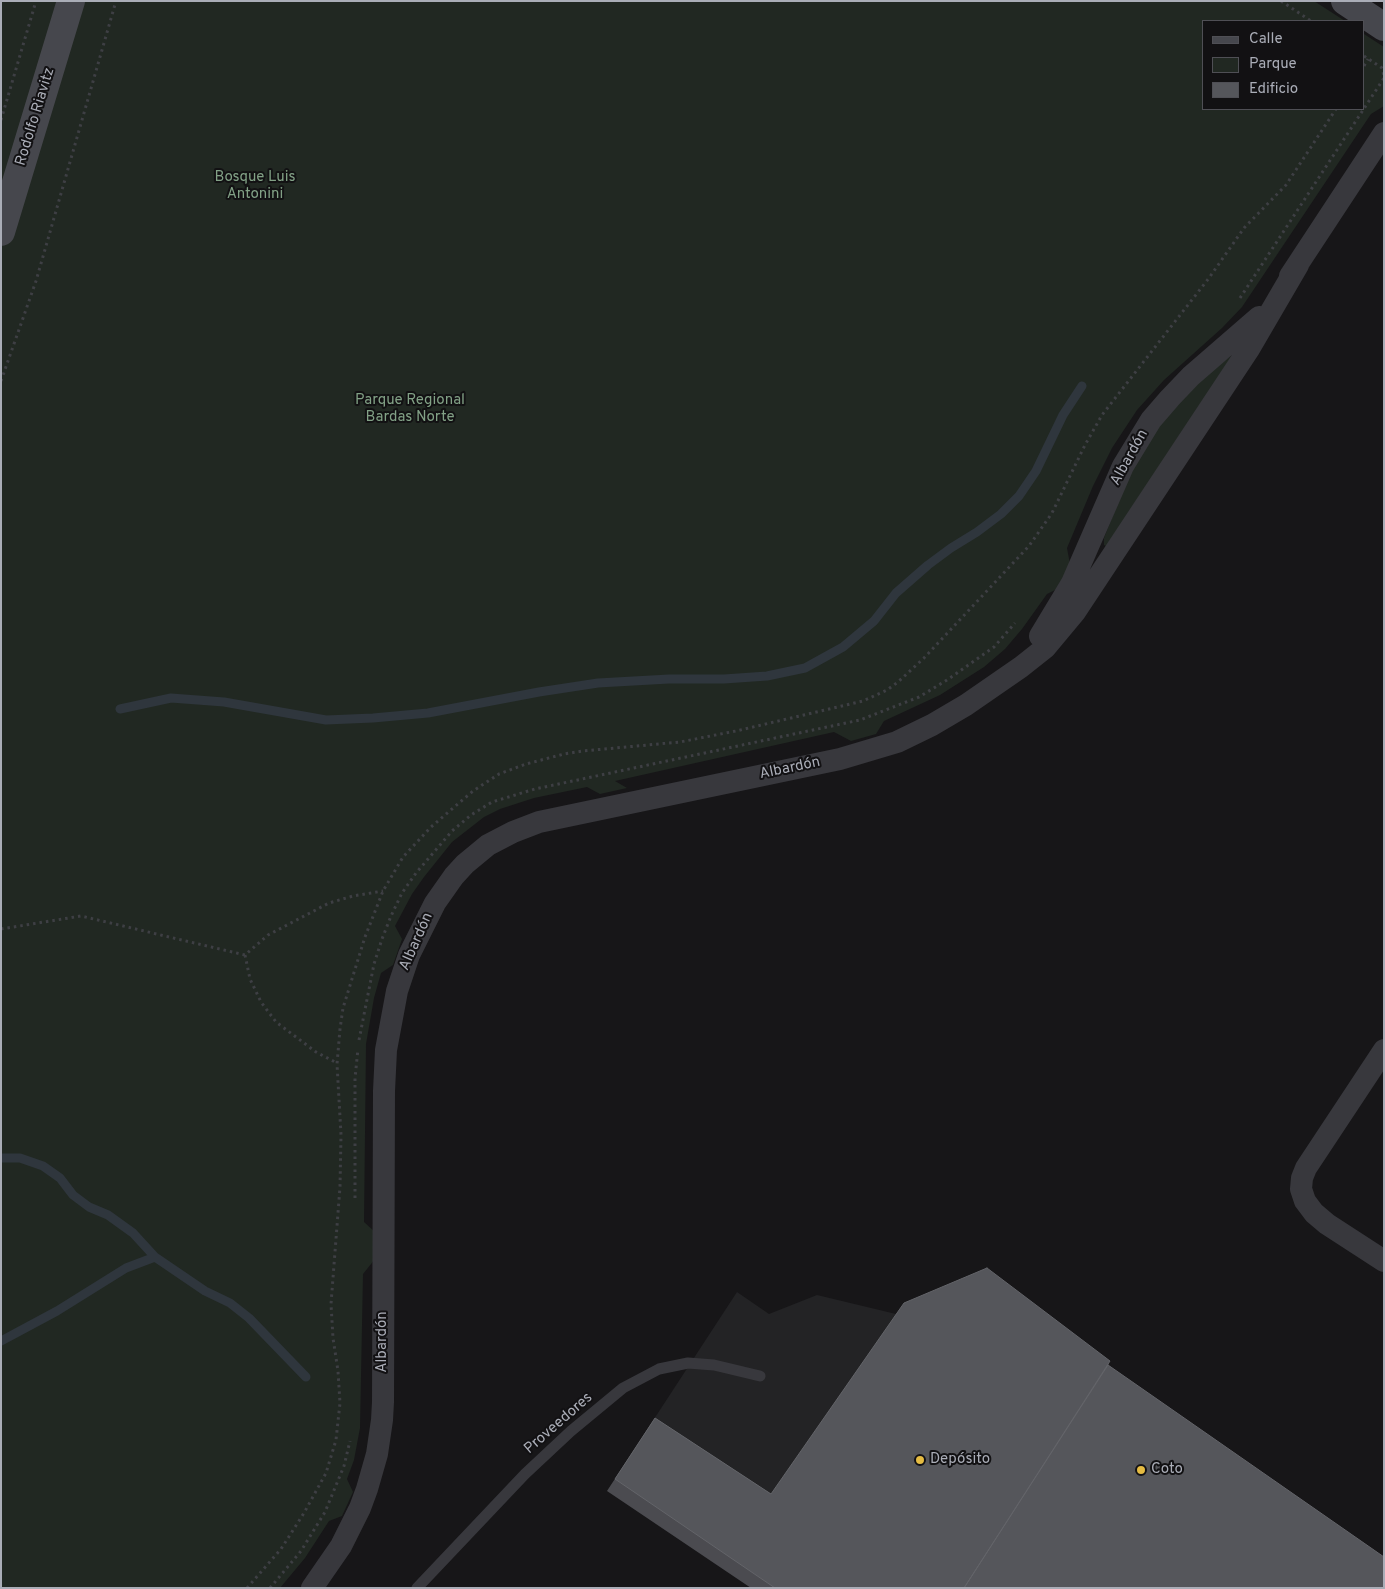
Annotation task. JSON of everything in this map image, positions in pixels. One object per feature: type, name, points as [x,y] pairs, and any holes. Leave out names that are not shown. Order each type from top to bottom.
[{"type":"main road","name":"Rodolfo Riavitz","points":[[1,232],[71,1]]},
{"type":"main road","points":[[1345,1],[1384,27]]},
{"type":"street","name":"Albardón","points":[[312,1588],[341,1546],[351,1526],[367,1489],[377,1454],[383,1402],[384,1091],[386,1050],[397,991],[409,955],[435,903],[454,876],[488,845],[525,826],[552,818],[862,753],[897,742],[932,726],[966,705],[1045,648],[1075,612],[1244,356],[1298,265],[1384,133]]},
{"type":"street","name":"Albardón","points":[[1002,680],[1032,647],[1062,600],[1123,466],[1151,420],[1191,376],[1254,321],[1298,265]]},
{"type":"street","points":[[1384,1050],[1306,1168],[1302,1178],[1301,1189],[1305,1201],[1314,1213],[1327,1224],[1384,1261]]},
{"type":"lane","name":"Proveedores","points":[[417,1588],[526,1474],[571,1431],[623,1388],[659,1369],[688,1363],[714,1365],[760,1376]]},
{"type":"path","points":[[1,120],[36,1]]},
{"type":"path","points":[[1,381],[36,280],[116,1]]},
{"type":"path","points":[[1282,1],[1310,20]]},
{"type":"path","points":[[1365,57],[1382,68],[1384,76]]},
{"type":"path","points":[[1365,64],[1368,59]]},
{"type":"path","points":[[245,955],[268,935],[330,903],[353,896],[383,891]]},
{"type":"path","points":[[1,929],[81,916],[245,955]]},
{"type":"path","points":[[245,955],[250,979],[262,1002],[276,1022],[316,1052],[338,1064]]},
{"type":"shaded area","points":[[980,1280],[1384,1568],[607,1491],[737,1292],[769,1314],[817,1295],[896,1314]]},
{"type":"green space","name":"Parque Regional Bardas Norte","points":[[1,1],[1314,1],[1343,20],[1202,20],[1202,110],[1365,110],[1365,35],[1384,47],[1384,106],[1371,114],[1242,307],[1222,328],[1164,380],[1137,410],[1112,448],[1093,486],[1067,548],[1070,564],[1059,588],[1047,594],[1005,649],[984,667],[940,695],[884,721],[876,734],[851,741],[834,732],[615,781],[627,788],[600,794],[587,787],[534,798],[500,809],[484,817],[452,842],[424,877],[412,894],[395,926],[402,939],[393,965],[381,973],[374,998],[366,1044],[364,1222],[375,1232],[375,1259],[363,1274],[360,1428],[354,1460],[347,1479],[353,1492],[342,1516],[329,1521],[305,1558],[280,1588],[1,1588]]},
{"type":"green space","points":[[1238,351],[1108,547],[1104,545],[1104,538],[1132,468],[1164,417],[1207,373]]},
{"type":"building","name":"Depósito","points":[[987,1268],[1110,1361],[964,1588],[775,1588],[615,1479],[655,1418],[771,1494],[904,1303]]},
{"type":"building","name":"Coto","points":[[1108,1365],[1384,1557],[1384,1588],[964,1588]]},
{"type":"waterway","points":[[120,709],[171,698],[224,702],[326,720],[373,718],[428,713],[598,683],[767,676],[805,668],[843,647],[874,621],[896,593],[928,565],[1001,514],[1019,496],[1036,471],[1063,415],[1082,386]]},
{"type":"waterway","points":[[1,1158],[20,1158],[43,1166],[60,1178],[73,1195],[89,1207],[108,1215],[133,1233],[155,1257],[205,1291],[230,1303],[249,1318],[306,1377]]},
{"type":"waterway","points":[[1,1341],[57,1311],[126,1268],[155,1257]]},
{"type":"place","name":"Depósito","points":[[920,1460]]},
{"type":"place","name":"Coto","points":[[1141,1470]]},
{"type":"park label","name":"Bosque Luis Antonini","points":[[255,186]]}]
